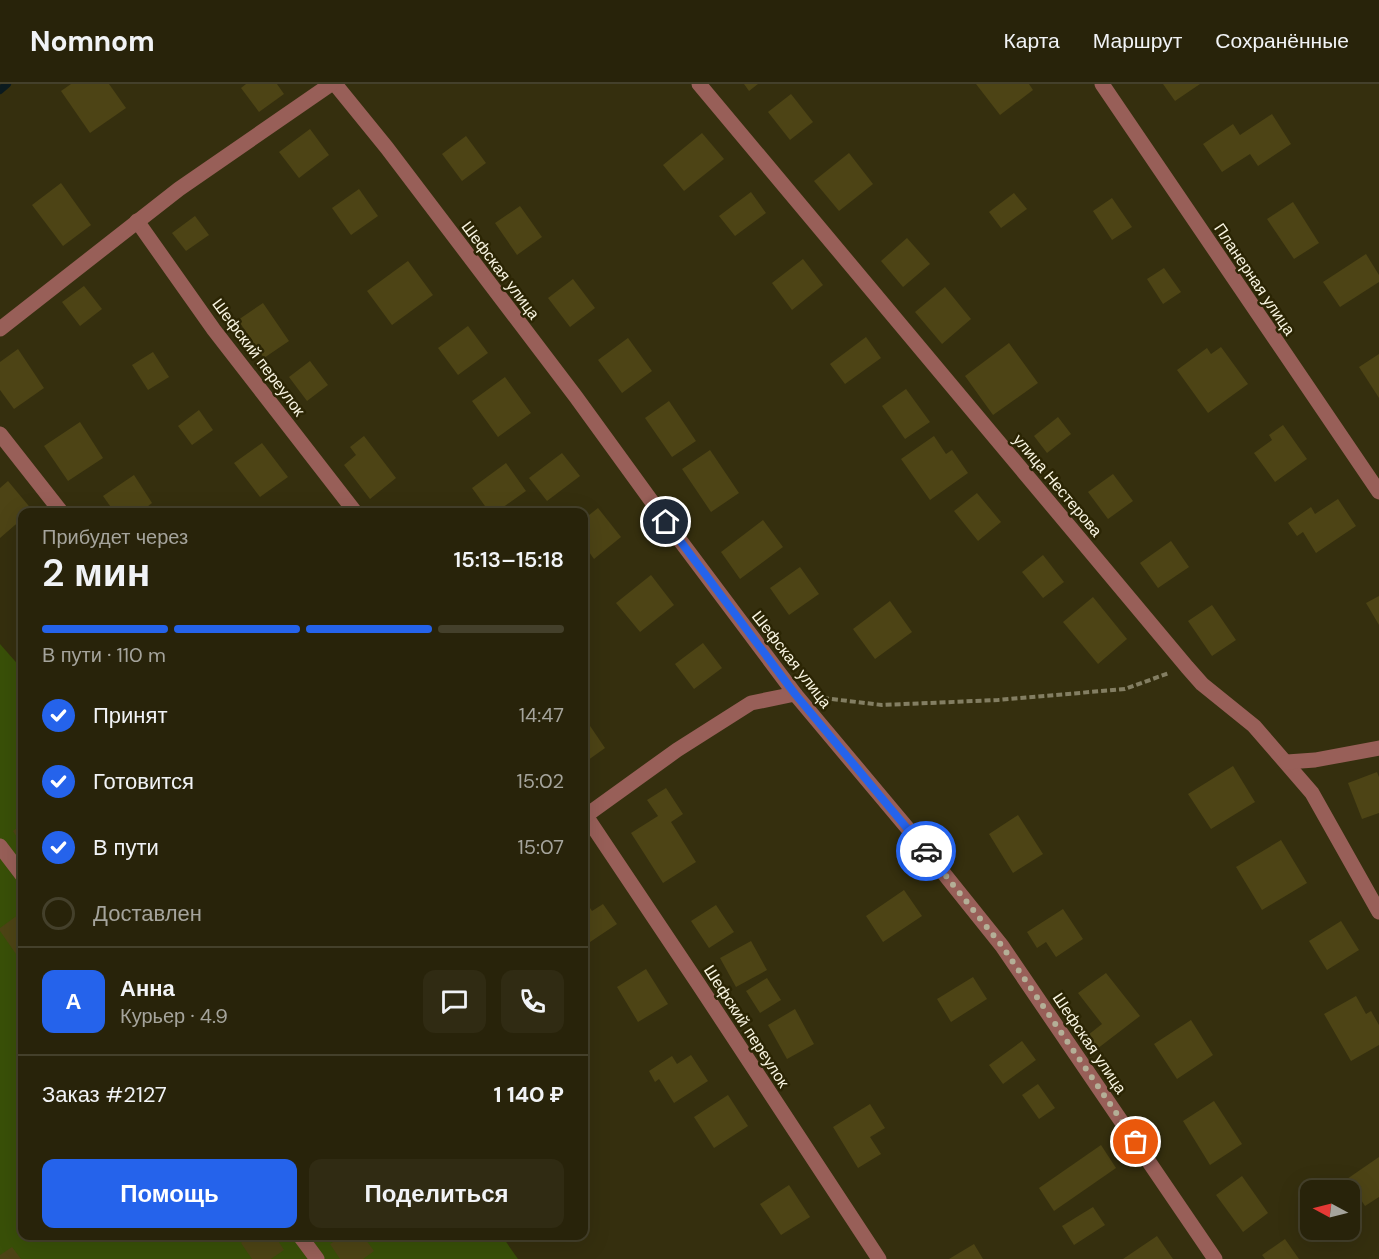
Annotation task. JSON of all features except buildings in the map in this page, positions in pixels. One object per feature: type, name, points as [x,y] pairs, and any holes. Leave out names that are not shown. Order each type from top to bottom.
[{"type":"street","points":[[0,329],[179,189],[333,84]]},
{"type":"street","name":"Шефская улица","points":[[333,84],[387,148],[576,397],[679,540],[795,694],[902,821],[1002,946],[1215,1259]]},
{"type":"street","name":"улица Нестерова","points":[[699,84],[1187,667],[1202,684],[1254,726],[1287,762],[1312,793],[1379,912]]},
{"type":"street","name":"Планерная улица","points":[[1102,84],[1379,492]]},
{"type":"street","name":"Шефский переулок","points":[[138,221],[214,330],[352,508]]},
{"type":"street","points":[[0,434],[58,508]]},
{"type":"street","points":[[588,812],[677,750],[752,703],[795,694]]},
{"type":"street","points":[[1287,762],[1315,760],[1379,748]]},
{"type":"street","name":"Шефский переулок","points":[[588,821],[879,1259]]},
{"type":"street","points":[[0,846],[18,870]]},
{"type":"street","points":[[303,1240],[317,1259]]},
{"type":"path","points":[[795,694],[882,705],[998,700],[1125,689],[1187,667]]},
{"type":"green space","points":[[0,644],[18,664],[18,1240],[505,1240],[518,1259],[0,1259]]},
{"type":"waterway","points":[[0,90],[7,84]]},
{"type":"way so far","points":[[926,851],[1002,946],[1136,1142]]},
{"type":"route","points":[[666,522],[795,694],[926,851]]}]
